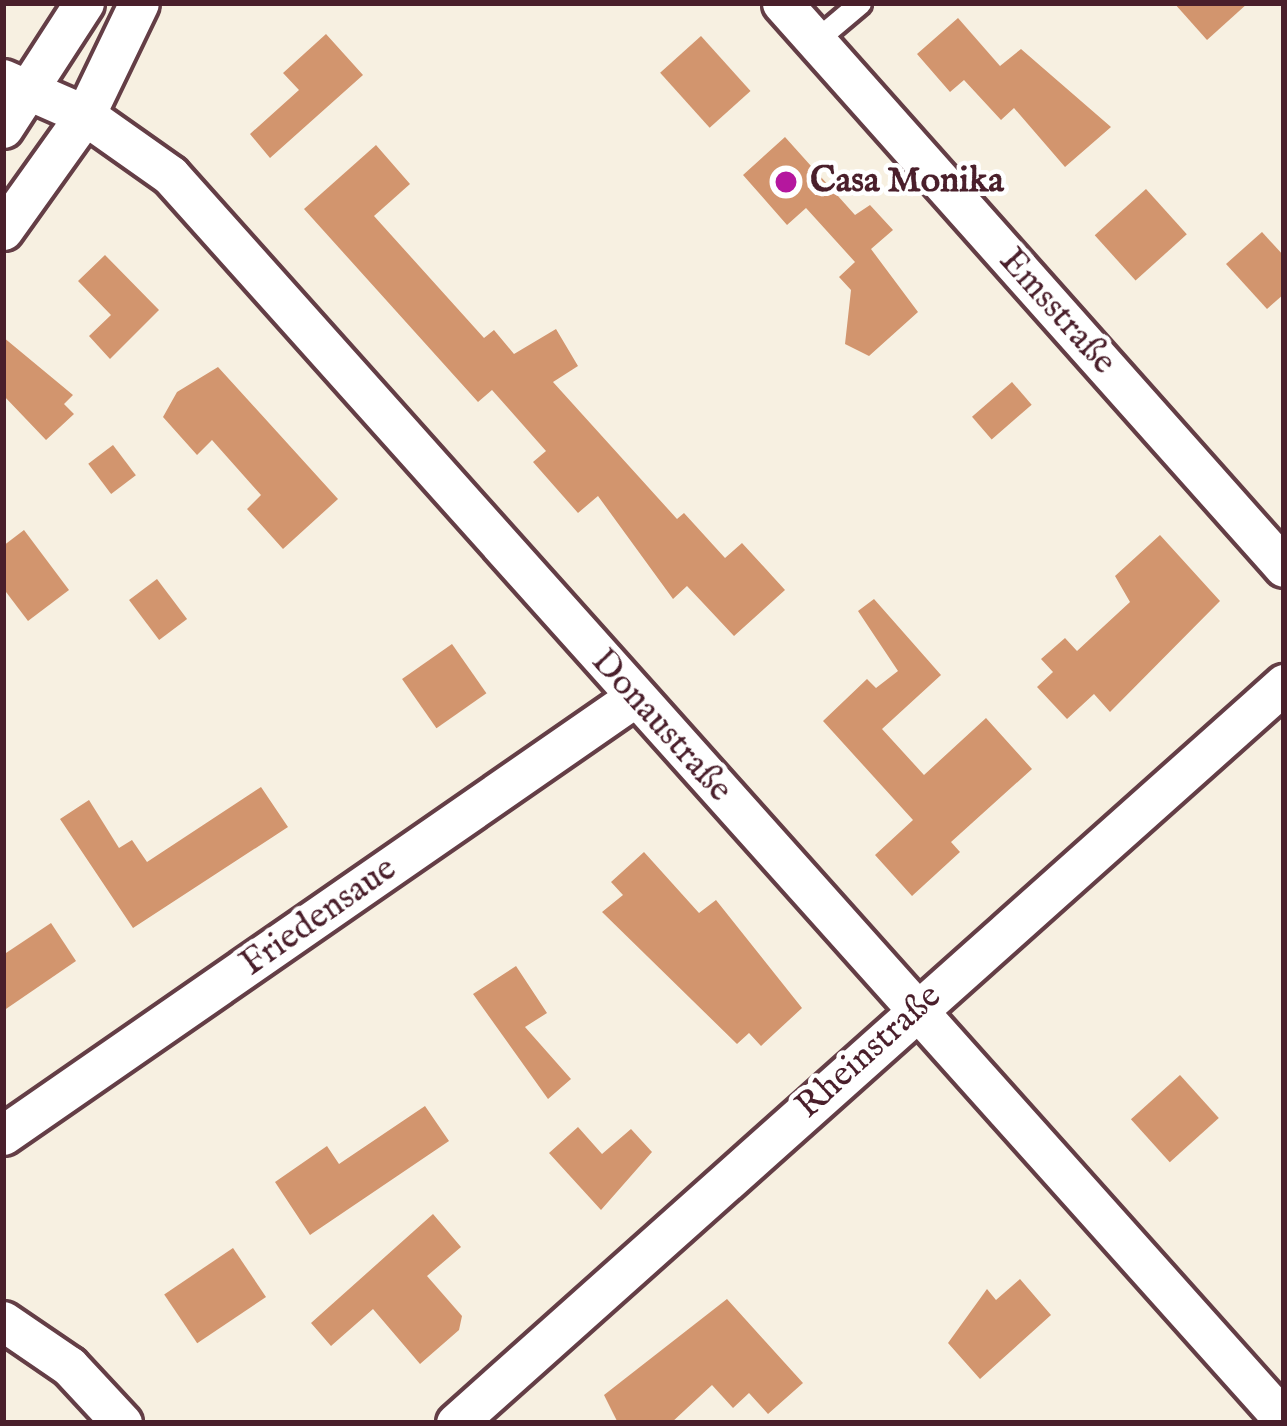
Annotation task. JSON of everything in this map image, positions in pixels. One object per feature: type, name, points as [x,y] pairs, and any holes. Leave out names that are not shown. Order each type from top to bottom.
[{"type":"street","points":[[3,128],[14,83],[84,3]]},
{"type":"street","points":[[3,230],[85,115],[139,3]]},
{"type":"street","name":"Emsstraße","points":[[782,3],[1284,567]]},
{"type":"street","name":"Donaustraße","points":[[14,83],[85,115],[170,176],[1284,1420]]},
{"type":"street","name":"Rheinstraße","points":[[456,1423],[1284,684]]},
{"type":"street","name":"Friedensaue","points":[[3,1136],[634,697]]},
{"type":"street","points":[[3,1321],[69,1366],[122,1423]]},
{"type":"lane","points":[[815,41],[860,3]]},
{"type":"building","points":[[1174,3],[1248,3],[1207,40]]},
{"type":"building","points":[[958,18],[1000,66],[1021,49],[1111,127],[1065,167],[1014,108],[1001,120],[964,80],[950,92],[917,54]]},
{"type":"building","points":[[326,34],[363,75],[270,158],[250,134],[299,90],[283,73]]},
{"type":"building","points":[[701,36],[751,91],[710,128],[660,73]]},
{"type":"building","points":[[785,137],[855,215],[870,205],[893,230],[871,249],[918,312],[869,356],[845,344],[851,290],[839,277],[855,262],[806,208],[787,225],[743,175]]},
{"type":"building","points":[[376,145],[410,184],[374,216],[484,338],[494,330],[514,354],[556,329],[578,366],[553,382],[677,519],[684,513],[725,558],[742,543],[785,590],[734,636],[687,586],[673,599],[598,496],[578,513],[533,462],[546,451],[492,390],[478,402],[304,209]]},
{"type":"building","points":[[1146,189],[1187,234],[1136,281],[1095,235]]},
{"type":"building","points":[[1262,232],[1284,256],[1284,294],[1267,309],[1226,264]]},
{"type":"building","points":[[105,255],[159,310],[110,359],[89,336],[111,315],[78,281]]},
{"type":"building","points":[[3,337],[73,395],[64,404],[74,414],[46,440],[3,395]]},
{"type":"building","points":[[218,367],[338,499],[283,549],[247,509],[261,495],[212,440],[197,455],[163,417],[177,392]]},
{"type":"building","points":[[1012,382],[1032,405],[992,439],[972,417]]},
{"type":"building","points":[[113,445],[136,475],[111,494],[88,464]]},
{"type":"building","points":[[24,530],[69,590],[28,621],[3,588],[3,546]]},
{"type":"building","points":[[1160,535],[1220,601],[1110,712],[1094,694],[1067,719],[1037,687],[1053,672],[1041,659],[1065,638],[1077,651],[1130,602],[1115,576]]},
{"type":"building","points":[[157,579],[187,619],[159,640],[129,600]]},
{"type":"building","points":[[874,599],[941,675],[882,729],[924,775],[986,718],[1032,769],[951,842],[960,852],[912,896],[875,855],[913,820],[823,721],[867,679],[876,688],[898,671],[858,611]]},
{"type":"building","points":[[452,644],[486,693],[436,728],[402,679]]},
{"type":"building","points":[[261,787],[288,827],[133,928],[60,819],[89,800],[119,848],[132,840],[147,862]]},
{"type":"building","points":[[644,852],[699,913],[716,900],[802,1008],[761,1046],[749,1033],[737,1044],[602,912],[623,895],[611,882]]},
{"type":"building","points":[[51,923],[76,961],[3,1011],[3,955]]},
{"type":"building","points":[[516,966],[547,1013],[525,1027],[571,1079],[548,1099],[473,994]]},
{"type":"building","points":[[1180,1075],[1219,1118],[1170,1162],[1131,1119]]},
{"type":"building","points":[[425,1106],[449,1141],[310,1235],[275,1182],[327,1146],[339,1164]]},
{"type":"building","points":[[578,1127],[602,1154],[631,1129],[652,1152],[601,1210],[549,1153]]},
{"type":"building","points":[[433,1214],[461,1247],[427,1276],[462,1316],[459,1330],[420,1364],[373,1309],[331,1346],[311,1323]]},
{"type":"building","points":[[233,1248],[266,1297],[197,1343],[164,1294]]},
{"type":"building","points":[[1020,1279],[1051,1315],[980,1379],[948,1343],[987,1289],[996,1300]]},
{"type":"building","points":[[727,1299],[803,1383],[768,1414],[749,1393],[733,1408],[712,1385],[671,1423],[618,1423],[604,1395]]},
{"type":"place","name":"Casa Monika","points":[[786,182]]}]
